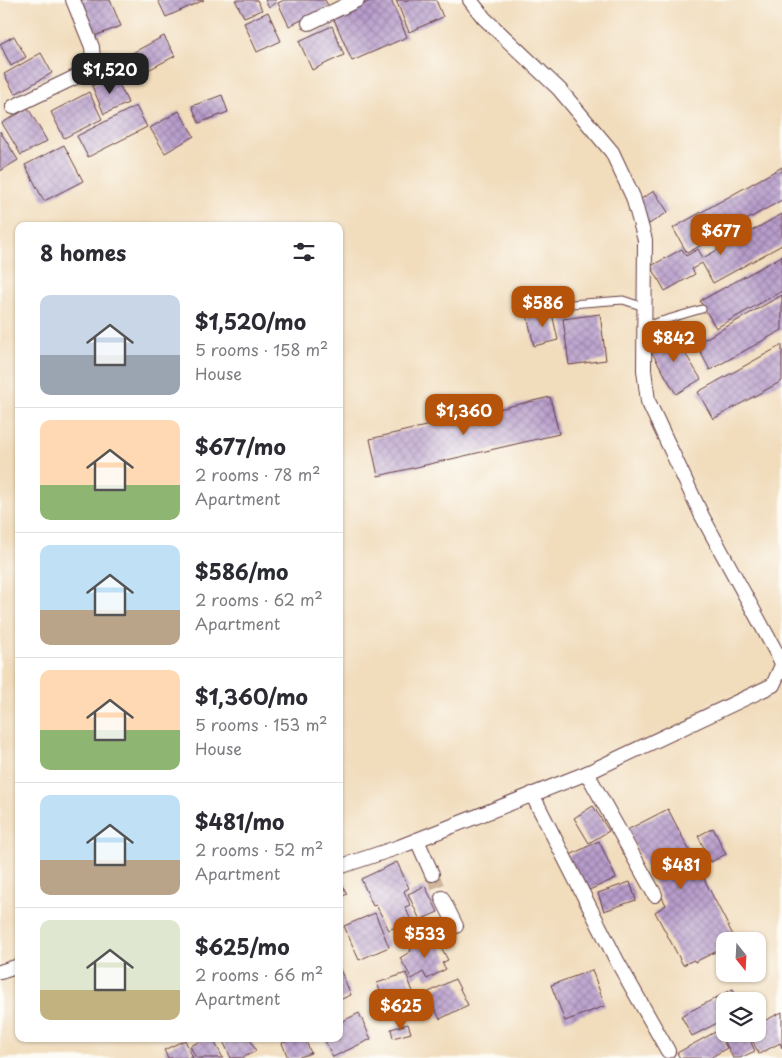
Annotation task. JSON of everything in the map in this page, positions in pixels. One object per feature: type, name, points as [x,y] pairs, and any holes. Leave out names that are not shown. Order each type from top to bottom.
[{"type":"street","points":[[13,106],[86,72],[93,60],[92,47],[73,0]]},
{"type":"street","points":[[309,23],[356,0]]},
{"type":"street","points":[[343,866],[417,840],[587,773],[773,685],[781,671],[702,516],[648,401],[644,370],[645,240],[633,197],[612,152],[559,89],[484,18],[470,0]]},
{"type":"street","points":[[587,773],[655,895]]},
{"type":"street","points":[[532,794],[617,961],[670,1054]]},
{"type":"street","points":[[417,840],[432,874]]},
{"type":"street","points":[[442,898],[456,926]]},
{"type":"street","points":[[0,972],[15,967]]},
{"type":"lane","points":[[571,304],[623,300],[644,307]]},
{"type":"lane","points":[[644,326],[702,309]]},
{"type":"building","points":[[74,0],[110,0],[121,26],[89,38]]},
{"type":"building","points":[[158,0],[204,0],[166,17]]},
{"type":"building","points":[[235,0],[257,0],[262,10],[244,17]]},
{"type":"building","points":[[265,0],[275,0],[276,3],[269,7]]},
{"type":"building","points":[[284,0],[325,0],[329,7],[289,26],[278,3]]},
{"type":"building","points":[[373,0],[391,0],[407,37],[352,61],[333,17]]},
{"type":"building","points":[[396,0],[436,0],[443,17],[409,32]]},
{"type":"building","points":[[268,12],[281,41],[257,52],[244,23]]},
{"type":"building","points":[[332,26],[344,55],[312,70],[299,41]]},
{"type":"building","points":[[14,36],[26,57],[11,66],[0,44]]},
{"type":"building","points":[[164,36],[175,56],[131,79],[121,59]]},
{"type":"building","points":[[41,53],[52,73],[15,94],[4,74]]},
{"type":"building","points":[[115,75],[128,103],[104,114],[92,86]]},
{"type":"building","points":[[89,92],[102,119],[64,138],[51,112]]},
{"type":"building","points":[[222,95],[228,112],[199,123],[192,106]]},
{"type":"building","points":[[136,106],[147,127],[88,157],[77,136]]},
{"type":"building","points":[[28,108],[47,141],[21,155],[2,123]]},
{"type":"building","points":[[179,111],[194,136],[165,153],[150,128]]},
{"type":"building","points":[[0,131],[18,160],[0,171]]},
{"type":"building","points":[[64,145],[83,181],[44,201],[25,165]]},
{"type":"building","points":[[782,167],[782,200],[687,253],[673,228]]},
{"type":"building","points":[[654,191],[668,212],[649,224],[636,202]]},
{"type":"building","points":[[782,214],[782,245],[713,283],[702,263],[692,269],[695,274],[665,291],[651,266],[682,249],[686,256],[698,249],[703,258]]},
{"type":"building","points":[[782,256],[782,291],[716,328],[700,301]]},
{"type":"building","points":[[782,295],[782,330],[710,370],[696,344]]},
{"type":"building","points":[[551,309],[558,340],[534,346],[527,315]]},
{"type":"building","points":[[600,314],[606,360],[569,365],[563,319]]},
{"type":"building","points":[[672,332],[701,379],[676,394],[648,346]]},
{"type":"building","points":[[782,345],[782,381],[713,419],[698,392]]},
{"type":"building","points":[[550,397],[559,434],[378,476],[370,439]]},
{"type":"building","points":[[593,806],[609,831],[589,843],[574,818]]},
{"type":"building","points":[[668,809],[731,932],[716,932],[716,952],[695,962],[694,960],[683,965],[655,912],[666,905],[627,830]]},
{"type":"building","points":[[713,828],[726,854],[711,862],[698,836]]},
{"type":"building","points":[[599,841],[616,878],[585,892],[568,856]]},
{"type":"building","points":[[397,862],[409,888],[404,891],[410,905],[405,907],[411,920],[389,930],[376,905],[373,906],[361,879]]},
{"type":"building","points":[[630,882],[636,900],[604,911],[598,893]]},
{"type":"building","points":[[425,886],[438,912],[420,920],[408,894]]},
{"type":"building","points":[[343,887],[347,894],[343,896]]},
{"type":"building","points":[[375,913],[389,947],[359,960],[344,926]]},
{"type":"building","points":[[419,926],[424,937],[412,943],[407,933]]},
{"type":"building","points":[[429,938],[431,941],[436,938],[448,960],[442,963],[446,969],[427,979],[423,972],[412,979],[400,958],[411,951],[410,948]]},
{"type":"building","points":[[592,970],[605,1006],[565,1021],[551,985]]},
{"type":"building","points":[[406,973],[416,1000],[387,1010],[377,983]]},
{"type":"building","points":[[343,976],[351,995],[343,998]]},
{"type":"building","points":[[455,979],[468,1005],[440,1019],[427,993]]},
{"type":"building","points":[[716,998],[716,1024],[692,1036],[681,1016]]},
{"type":"building","points":[[782,1012],[782,1048],[780,1043],[759,1054],[753,1042],[766,1042],[766,1020]]},
{"type":"building","points":[[359,1013],[371,1039],[333,1057],[326,1042],[343,1042],[343,1021]]},
{"type":"building","points":[[408,1024],[411,1033],[393,1038],[391,1029]]},
{"type":"building","points":[[716,1032],[716,1042],[723,1042],[727,1048],[710,1058],[680,1058],[677,1053]]},
{"type":"building","points":[[181,1042],[186,1042],[193,1058],[168,1058],[164,1050]]},
{"type":"building","points":[[199,1042],[215,1042],[223,1058],[196,1058],[190,1046]]},
{"type":"building","points":[[223,1042],[252,1042],[256,1051],[242,1058],[231,1058]]},
{"type":"building","points":[[306,1042],[311,1053],[297,1058],[288,1058],[282,1043]]},
{"type":"building","points":[[725,1042],[751,1042],[755,1051],[740,1058],[733,1058]]},
{"type":"tunnel","points":[[432,874],[442,898]]}]
